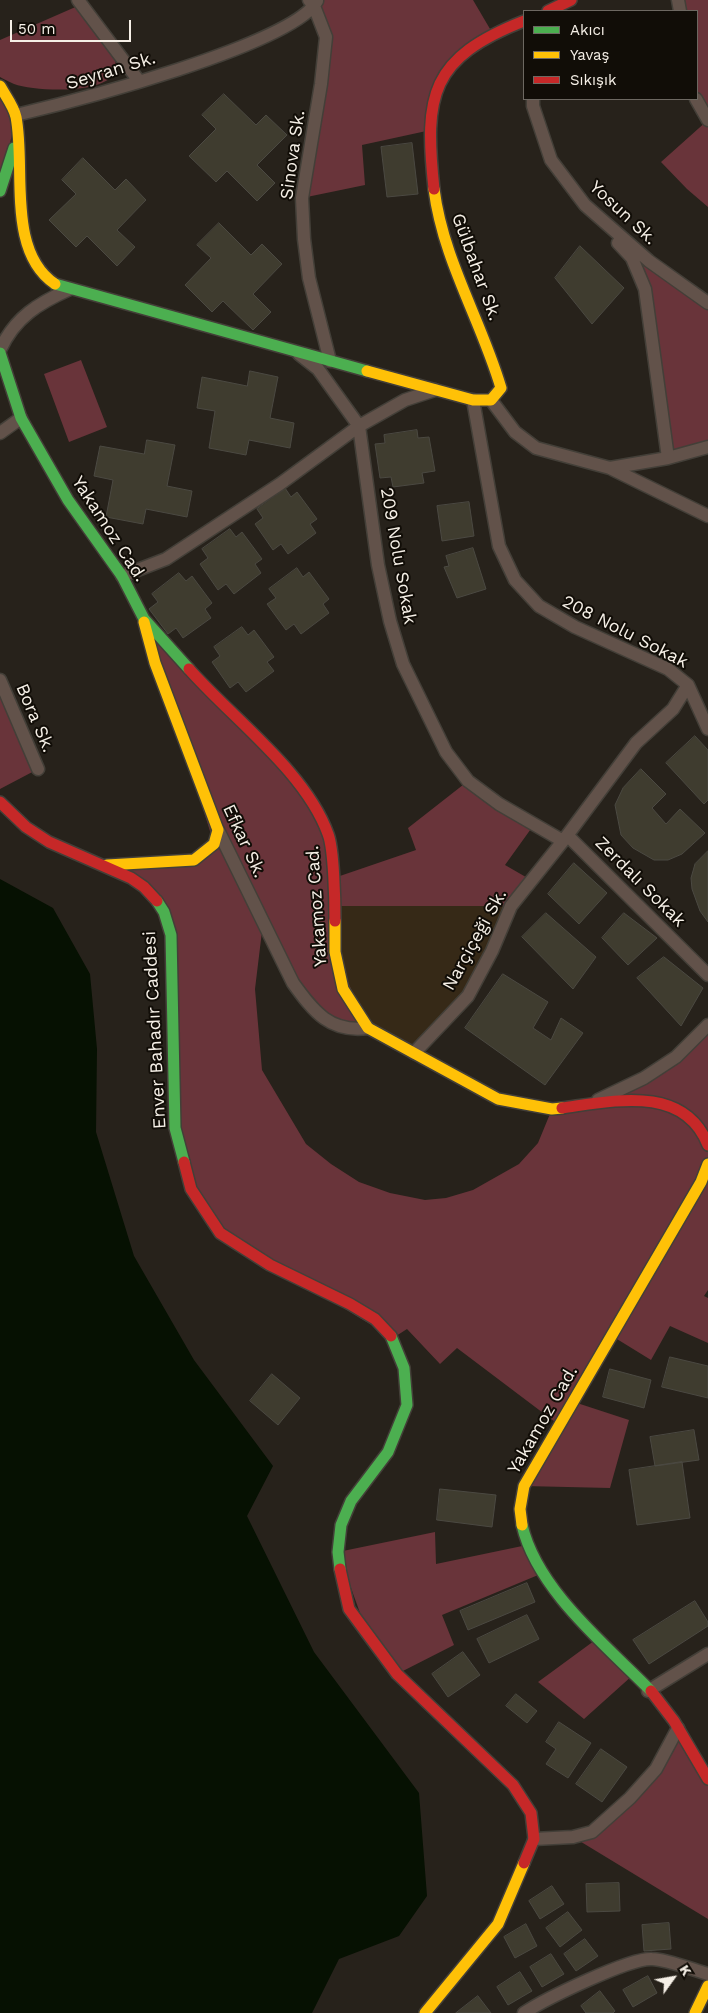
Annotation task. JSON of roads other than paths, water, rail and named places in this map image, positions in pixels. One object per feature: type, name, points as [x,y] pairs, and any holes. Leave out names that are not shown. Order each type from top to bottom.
[{"type":"street","points":[[78,0],[139,81]]},
{"type":"street","points":[[550,10],[571,0]]},
{"type":"street","name":"Seyran Sk.","points":[[16,115],[74,102],[270,34],[301,18],[313,2]]},
{"type":"street","name":"Sinova Sk.","points":[[313,2],[326,37],[321,84],[302,198],[309,278],[330,361]]},
{"type":"street","name":"Gülbahar Sk.","points":[[491,400],[501,388],[496,369],[452,262],[437,212],[432,169],[430,112],[440,82],[453,62],[476,43],[503,28],[523,21]]},
{"type":"street","points":[[0,86],[16,115],[25,242],[32,261],[43,276],[57,285],[435,390],[473,400],[491,400],[515,432],[536,448],[610,468],[708,516]]},
{"type":"street","name":"Yosun Sk.","points":[[533,100],[533,106],[551,160],[585,205],[649,261],[708,303]]},
{"type":"street","points":[[697,100],[708,120]]},
{"type":"street","points":[[0,191],[17,139]]},
{"type":"street","points":[[585,205],[632,258],[645,289],[668,458]]},
{"type":"street","points":[[0,351],[7,334],[39,303],[70,288]]},
{"type":"street","name":"Yakamoz Cad.","points":[[0,351],[22,418],[68,500],[122,576],[144,619],[203,685],[284,766],[314,805],[329,835],[335,906],[335,952],[343,989],[368,1028],[498,1099],[552,1110],[625,1100],[652,1101],[672,1107],[691,1118],[702,1130],[708,1144]]},
{"type":"street","points":[[296,352],[318,369],[358,426]]},
{"type":"street","points":[[122,576],[166,559],[280,484],[358,426],[405,400],[435,390]]},
{"type":"street","name":"208 Nolu Sokak","points":[[473,400],[499,546],[515,580],[540,606],[575,627],[668,669],[688,685],[708,729]]},
{"type":"street","points":[[0,433],[22,418]]},
{"type":"street","name":"209 Nolu Sokak","points":[[358,426],[378,564],[390,621],[404,664],[424,711],[446,752],[468,781],[499,804],[566,839]]},
{"type":"street","points":[[610,468],[668,458],[708,447]]},
{"type":"street","name":"Efkar Sk.","points":[[144,619],[155,663],[218,830],[293,984],[309,1006],[331,1024],[351,1030],[368,1028]]},
{"type":"street","name":"Bora Sk.","points":[[0,680],[4,697],[38,769]]},
{"type":"street","points":[[566,839],[636,743],[673,709],[688,685]]},
{"type":"street","name":"Enver Bahadır Caddesi","points":[[0,802],[19,822],[56,845],[107,865],[145,888],[163,908],[171,935],[175,1128],[191,1189],[220,1233],[270,1265],[350,1304],[375,1319],[393,1338],[404,1368],[407,1404],[388,1452],[351,1501],[341,1525],[338,1552],[341,1580],[349,1609],[397,1674],[513,1785],[531,1813],[534,1839],[498,1924],[425,2013]]},
{"type":"street","points":[[107,865],[194,860],[214,844],[218,830]]},
{"type":"street","name":"Zerdalı Sokak","points":[[566,839],[708,975]]},
{"type":"street","name":"Narçiçeği Sk.","points":[[414,1053],[468,996],[492,951],[511,906],[566,839]]},
{"type":"street","points":[[587,1105],[644,1078],[676,1057],[708,1024]]},
{"type":"street","name":"Yakamoz Cad.","points":[[708,1164],[701,1182],[524,1486],[520,1516],[527,1545],[543,1574],[669,1713],[708,1779]]},
{"type":"street","points":[[648,1691],[708,1654]]},
{"type":"street","points":[[534,1839],[573,1837],[592,1832],[630,1798],[656,1770],[678,1728]]},
{"type":"street","points":[[524,2013],[539,2003],[626,1965],[652,1959],[708,1974]]},
{"type":"street","points":[[696,2013],[708,1986]]}]
